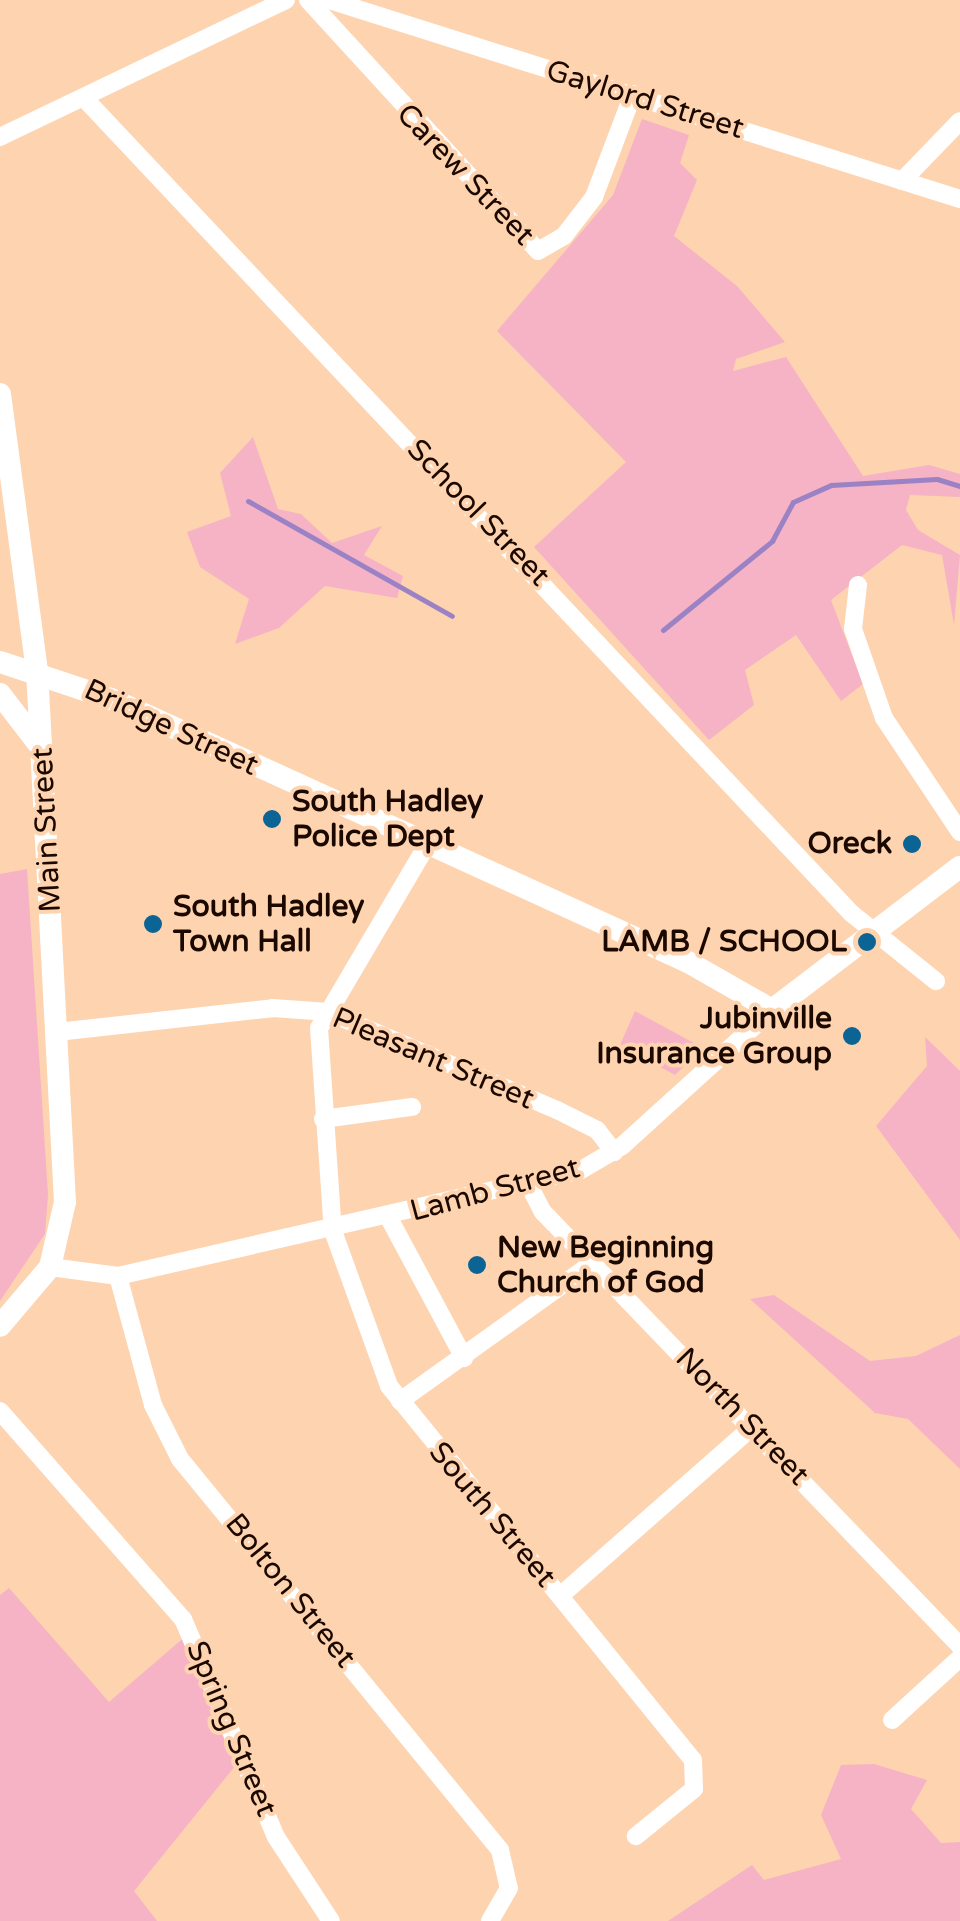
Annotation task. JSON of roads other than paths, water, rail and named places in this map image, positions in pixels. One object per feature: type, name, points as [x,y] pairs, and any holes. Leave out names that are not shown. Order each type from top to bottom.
[{"type":"main road","name":"Main Street","points":[[0,394],[37,670],[58,1032],[65,1202],[50,1267]]},
{"type":"main road","name":"Bridge Street","points":[[0,662],[37,670],[688,962],[772,1010]]},
{"type":"main road","points":[[0,694],[42,754]]},
{"type":"main road","name":"Lamb Street","points":[[772,1010],[871,927],[960,866]]},
{"type":"main road","points":[[0,1326],[50,1267]]},
{"type":"street","points":[[0,137],[286,0]]},
{"type":"street","name":"Carew Street","points":[[308,0],[538,251],[564,236],[594,196],[634,94]]},
{"type":"street","name":"Gaylord Street","points":[[329,0],[960,199]]},
{"type":"street","name":"School Street","points":[[84,99],[871,927],[936,981]]},
{"type":"street","points":[[902,181],[960,121]]},
{"type":"street","points":[[858,584],[853,628],[884,718],[960,832]]},
{"type":"street","name":"South Street","points":[[427,846],[328,1012],[317,1042],[333,1232],[400,1401],[560,1596],[697,1772],[689,1794],[636,1836]]},
{"type":"street","name":"Pleasant Street","points":[[58,1032],[273,1008],[328,1012],[558,1110],[614,1152]]},
{"type":"street","name":"Lamb Street","points":[[50,1267],[118,1276],[333,1232],[529,1185],[614,1152],[772,1010]]},
{"type":"street","points":[[323,1119],[412,1107]]},
{"type":"street","name":"North Street","points":[[529,1185],[592,1263],[960,1646]]},
{"type":"street","points":[[388,1218],[464,1358]]},
{"type":"street","points":[[400,1401],[592,1263]]},
{"type":"street","name":"Bolton Street","points":[[118,1276],[148,1390],[175,1451],[487,1833],[509,1882],[490,1921]]},
{"type":"street","name":"Spring Street","points":[[0,1411],[182,1619],[276,1837],[331,1921]]},
{"type":"street","points":[[560,1596],[751,1428]]},
{"type":"street","points":[[892,1720],[960,1658]]},
{"type":"waterway","points":[[663,630],[772,541],[793,502],[831,485],[937,479],[960,486]]},
{"type":"waterway","points":[[248,501],[452,616]]},
{"type":"place","name":"South Hadley Police Dept","points":[[272,819]]},
{"type":"place","name":"Oreck","points":[[912,844]]},
{"type":"place","name":"South Hadley Town Hall","points":[[153,924]]},
{"type":"place","name":"LAMB / SCHOOL","points":[[867,942]]},
{"type":"place","name":"Jubinville Insurance Group","points":[[852,1036]]},
{"type":"place","name":"New Beginning Church of God","points":[[477,1265]]}]
